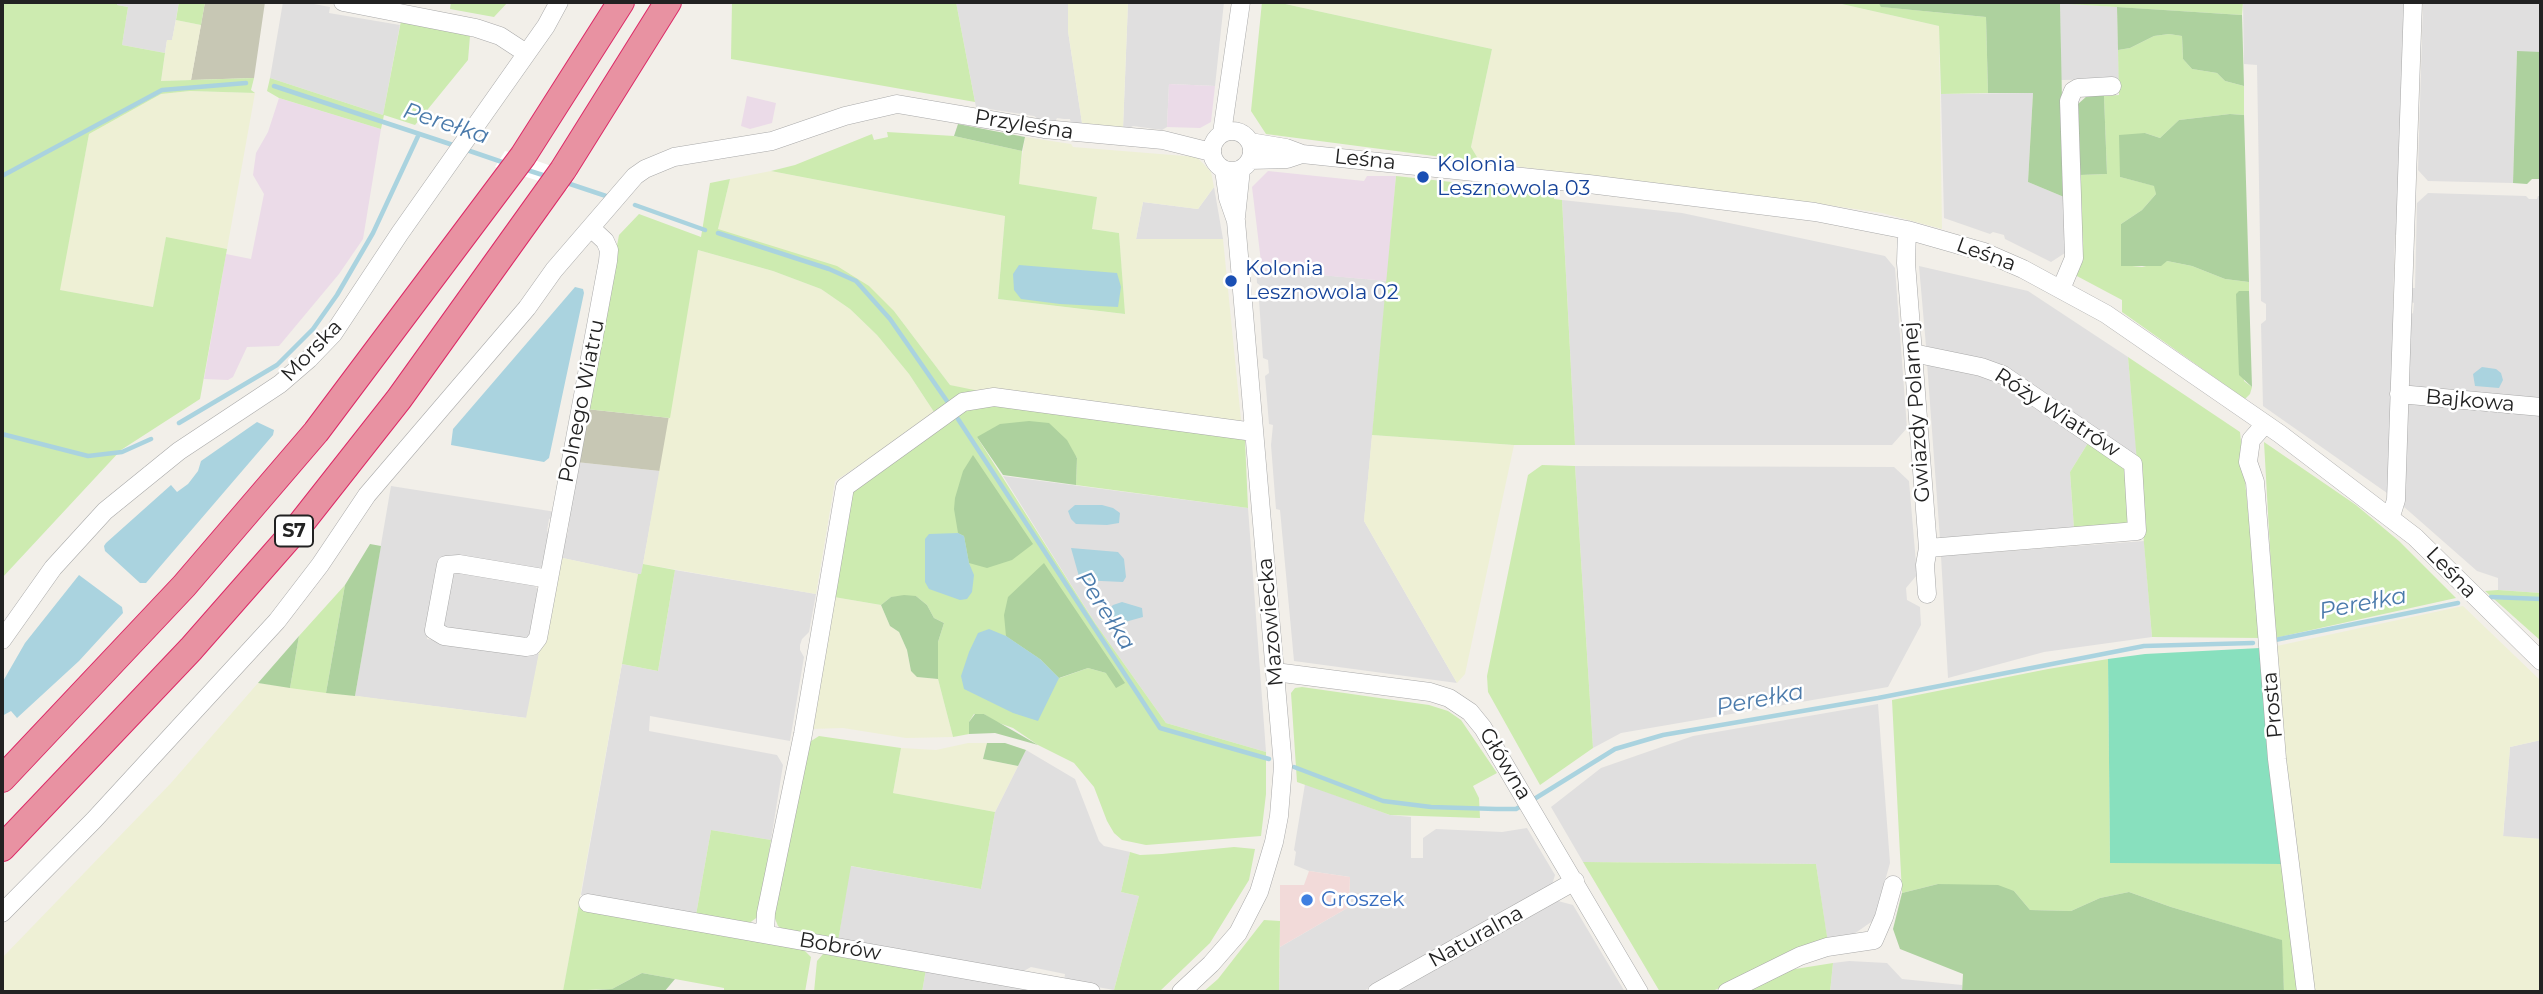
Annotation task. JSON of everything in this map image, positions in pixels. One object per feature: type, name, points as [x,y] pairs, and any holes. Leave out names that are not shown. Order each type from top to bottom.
[{"type":"highway","name":"S7","points":[[2,779],[184,586],[316,432],[517,164],[621,2]]},
{"type":"highway","name":"S7","points":[[2,848],[191,649],[299,526],[399,399],[557,178],[668,2]]},
{"type":"street","points":[[343,2],[477,28],[500,36],[526,53]]},
{"type":"street","name":"Morska","points":[[2,640],[53,568],[105,511],[179,451],[280,384],[332,334],[466,138],[547,26],[559,2]]},
{"type":"street","name":"Mazowiecka","points":[[1181,992],[1211,964],[1238,933],[1259,892],[1279,816],[1283,766],[1232,150],[1231,79],[1241,2]]},
{"type":"street","points":[[2391,516],[2396,500],[2413,2]]},
{"type":"street","points":[[2061,289],[2074,258],[2068,101],[2073,91],[2078,88],[2112,86]]},
{"type":"street","name":"Przyleśna","points":[[2,913],[94,820],[277,621],[320,565],[367,495],[527,308],[554,270],[635,176],[666,159],[752,146],[887,105],[909,105],[1044,129],[1163,140],[1181,136],[1232,150]]},
{"type":"street","name":"Leśna","points":[[1232,150],[1287,159],[1302,154],[1743,202],[1845,217],[1907,230],[1984,252],[2061,289],[2133,331],[2391,516],[2440,560],[2481,604],[2541,661]]},
{"type":"street","name":"Polnego Wiatru","points":[[549,579],[459,564],[446,565],[434,630],[444,636],[526,647],[532,646],[538,638],[549,579],[608,261],[609,250],[605,241],[591,228]]},
{"type":"street","name":"Gwiazdy Polarnej","points":[[1907,230],[1906,263],[1928,548],[1925,565],[1927,594]]},
{"type":"street","name":"Róży Wiatrów","points":[[1913,353],[1982,367],[2003,375],[2133,464],[2137,531],[1928,548]]},
{"type":"street","name":"Bajkowa","points":[[2399,394],[2541,407]]},
{"type":"street","points":[[765,933],[766,913],[803,734],[845,487],[963,402],[994,397],[1254,432]]},
{"type":"street","name":"Prosta","points":[[2265,424],[2251,440],[2248,462],[2255,482],[2277,759],[2306,992]]},
{"type":"street","name":"Główna","points":[[1275,672],[1430,692],[1449,698],[1470,712],[1483,728],[1639,992]]},
{"type":"street","name":"Naturalna","points":[[1377,992],[1575,881]]},
{"type":"street","points":[[1727,992],[1800,956],[1855,941],[1874,940],[1893,885]]},
{"type":"street","name":"Bobrów","points":[[588,903],[1091,992]]},
{"type":"shaded area","points":[[117,2],[179,2],[172,41],[167,40],[165,53],[122,45],[128,7],[117,5]]},
{"type":"shaded area","points":[[205,2],[265,2],[254,78],[191,80]]},
{"type":"shaded area","points":[[283,2],[303,2],[330,7],[329,13],[400,25],[383,115],[270,78]]},
{"type":"shaded area","points":[[956,2],[1068,2],[1068,31],[1082,123],[1071,123],[1070,119],[1057,118],[1055,122],[1039,120],[1034,116],[976,107]]},
{"type":"shaded area","points":[[1068,2],[1128,2],[1123,128],[1082,123],[1068,31]]},
{"type":"shaded area","points":[[1128,2],[1224,2],[1215,86],[1169,84],[1167,127],[1162,130],[1133,126],[1123,128]]},
{"type":"shaded area","points":[[1276,2],[1833,2],[1939,26],[1942,229],[1882,213],[1821,204],[1480,162],[1471,147],[1492,49]]},
{"type":"shaded area","points":[[2243,2],[2405,2],[2398,234],[2395,235],[2393,305],[2396,311],[2395,377],[2391,387],[2392,480],[2387,493],[2263,406],[2261,324],[2266,320],[2266,304],[2261,301],[2257,65],[2244,64]]},
{"type":"shaded area","points":[[2423,2],[2541,2],[2541,52],[2517,52],[2513,183],[2428,181],[2418,170]]},
{"type":"shaded area","points":[[2060,3],[2117,7],[2119,79],[2061,80]]},
{"type":"shaded area","points":[[176,20],[201,25],[191,80],[161,81],[167,40],[172,40]]},
{"type":"shaded area","points":[[1169,84],[1215,86],[1211,122],[1200,128],[1167,127]]},
{"type":"shaded area","points":[[190,91],[255,93],[227,249],[166,238],[153,307],[59,290],[89,134],[161,94]]},
{"type":"shaded area","points":[[2033,93],[2028,182],[2064,197],[2065,253],[2051,262],[2005,239],[2004,235],[1993,232],[1990,234],[1944,218],[1941,94]]},
{"type":"shaded area","points":[[747,96],[776,103],[772,123],[750,129],[741,126]]},
{"type":"shaded area","points":[[279,98],[381,129],[363,239],[339,274],[279,346],[247,347],[233,377],[228,380],[204,379],[226,254],[251,259],[264,194],[253,175],[256,153],[268,132]]},
{"type":"shaded area","points":[[1025,137],[1071,144],[1073,147],[1197,157],[1211,172],[1214,187],[1198,209],[1143,202],[1136,239],[1223,239],[1241,420],[1238,423],[966,390],[950,385],[894,311],[718,229],[730,179],[771,171],[1005,216],[998,299],[1124,314],[1119,233],[1092,229],[1097,197],[1018,184]]},
{"type":"shaded area","points":[[1268,171],[1364,181],[1367,176],[1396,176],[1387,281],[1262,270],[1252,187]]},
{"type":"shaded area","points":[[1214,187],[1223,239],[1136,239],[1143,202],[1198,209]]},
{"type":"shaded area","points":[[2428,193],[2526,196],[2529,199],[2541,196],[2539,401],[2406,386],[2410,315],[2413,313],[2414,303],[2410,302],[2410,288],[2415,288],[2417,203]]},
{"type":"shaded area","points":[[1562,200],[1682,213],[1885,256],[1895,268],[1907,428],[1892,445],[1575,445]]},
{"type":"shaded area","points":[[698,250],[773,271],[821,289],[850,309],[877,335],[909,374],[936,415],[835,481],[816,594],[643,564]]},
{"type":"shaded area","points":[[1919,266],[2028,291],[2128,357],[2137,456],[1997,363],[1926,346]]},
{"type":"shaded area","points":[[1256,269],[1387,281],[1364,521],[1457,683],[1294,661],[1280,510],[1276,509],[1271,445],[1273,425],[1269,424],[1265,376],[1269,373],[1268,360],[1263,358],[1259,300],[1262,298],[1262,287],[1257,283]]},
{"type":"shaded area","points":[[1927,363],[1991,379],[2088,443],[2070,472],[2074,529],[1940,539]]},
{"type":"shaded area","points":[[2405,402],[2541,413],[2541,593],[2498,590],[2498,578],[2477,571],[2403,506]]},
{"type":"shaded area","points":[[586,409],[670,418],[660,471],[576,462]]},
{"type":"shaded area","points":[[1372,435],[1514,445],[1465,674],[1457,683],[1364,521]]},
{"type":"shaded area","points":[[576,462],[660,471],[641,575],[558,557],[562,538],[567,536],[569,525],[565,522]]},
{"type":"shaded area","points":[[1575,466],[1894,467],[1909,481],[1917,575],[1906,588],[1907,600],[1920,607],[1921,625],[1888,687],[1621,733],[1593,748]]},
{"type":"shaded area","points":[[1003,476],[1248,508],[1266,752],[1166,723],[1095,623]]},
{"type":"shaded area","points":[[391,486],[556,512],[555,517],[549,519],[547,531],[553,535],[547,564],[533,572],[441,557],[427,639],[539,654],[527,718],[355,696]]},
{"type":"shaded area","points":[[2144,541],[2152,637],[2044,652],[1948,678],[1941,556]]},
{"type":"shaded area","points":[[558,557],[638,574],[563,992],[2,992],[2,958],[171,783],[258,683],[526,718]]},
{"type":"shaded area","points":[[459,569],[532,582],[541,594],[533,633],[521,641],[448,631],[441,622],[449,578]]},
{"type":"shaded area","points":[[675,570],[816,594],[809,632],[800,645],[804,657],[790,741],[650,716],[649,731],[777,755],[783,765],[771,840],[711,830],[696,915],[581,895],[622,664],[658,671]]},
{"type":"shaded area","points":[[834,597],[881,605],[890,626],[899,632],[907,650],[911,671],[918,677],[938,679],[953,737],[906,738],[843,728],[810,729]]},
{"type":"shaded area","points":[[2463,606],[2541,681],[2541,740],[2510,747],[2503,836],[2541,839],[2541,992],[2313,992],[2272,647]]},
{"type":"shaded area","points":[[1878,704],[1890,863],[1874,920],[1854,934],[1827,938],[1816,864],[1583,862],[1551,807],[1601,768],[1693,736]]},
{"type":"shaded area","points":[[2541,740],[2541,839],[2503,837],[2510,747]]},
{"type":"shaded area","points":[[968,743],[987,743],[983,759],[1018,766],[995,812],[893,793],[901,748],[936,750]]},
{"type":"shaded area","points":[[1026,750],[1075,779],[1099,841],[1104,846],[1130,852],[1121,892],[1139,896],[1114,990],[1064,981],[1065,974],[1031,967],[1020,973],[838,941],[850,866],[981,889],[995,812]]},
{"type":"shaded area","points":[[1305,784],[1390,815],[1411,817],[1411,858],[1423,858],[1423,838],[1436,829],[1502,832],[1527,828],[1555,875],[1552,885],[1362,992],[1279,992],[1280,947],[1349,907],[1350,877],[1309,871],[1294,865]]},
{"type":"shaded area","points":[[1309,871],[1350,877],[1349,907],[1280,947],[1280,885],[1304,885]]},
{"type":"shaded area","points":[[1558,901],[1573,905],[1625,992],[1394,992]]},
{"type":"shaded area","points":[[1833,963],[1887,963],[1902,979],[1962,985],[1962,992],[1830,992]]},
{"type":"shaded area","points":[[926,969],[1041,990],[1041,992],[922,992]]},
{"type":"green space","points":[[2,2],[117,2],[117,5],[128,7],[122,45],[165,53],[161,81],[254,78],[251,90],[255,93],[190,91],[161,94],[89,134],[60,290],[153,307],[166,237],[227,249],[200,399],[121,450],[2,578]]},
{"type":"green space","points":[[179,2],[205,2],[201,25],[176,20]]},
{"type":"green space","points":[[451,2],[508,2],[494,17],[450,9]]},
{"type":"green space","points":[[732,2],[956,2],[975,102],[731,59]]},
{"type":"green space","points":[[1262,2],[1276,2],[1492,49],[1471,147],[1480,162],[1266,134],[1251,111]]},
{"type":"green space","points":[[1833,2],[1878,2],[1882,7],[1986,17],[1988,93],[1941,94],[1939,26]]},
{"type":"green space","points":[[1878,2],[2060,3],[2064,197],[2028,182],[2033,93],[1988,93],[1986,17],[1881,7]]},
{"type":"green space","points":[[2037,2],[2243,2],[2242,15]]},
{"type":"green space","points":[[2117,7],[2242,15],[2244,86],[2225,81],[2217,73],[2192,69],[2183,59],[2182,36],[2154,36],[2130,48],[2118,50]]},
{"type":"green space","points":[[401,21],[470,36],[468,60],[415,125],[384,115],[381,129],[279,98],[267,91],[270,78],[383,115]]},
{"type":"green space","points":[[2154,36],[2182,36],[2183,59],[2192,69],[2217,73],[2225,81],[2244,86],[2244,115],[2179,120],[2160,138],[2145,133],[2120,177],[2155,186],[2156,194],[2142,210],[2121,224],[2122,265],[2142,267],[2167,261],[2192,266],[2225,279],[2249,282],[2249,291],[2239,291],[2244,381],[2252,387],[2245,399],[2122,312],[2122,300],[2075,275],[2080,175],[2107,174],[2104,96],[2119,95],[2118,50],[2130,48]]},
{"type":"green space","points":[[2517,51],[2541,52],[2541,179],[2532,179],[2527,184],[2513,183]]},
{"type":"green space","points":[[2087,96],[2104,96],[2107,174],[2080,175],[2078,104]]},
{"type":"green space","points":[[2244,115],[2249,282],[2225,279],[2192,266],[2167,261],[2161,266],[2121,266],[2121,224],[2142,210],[2156,194],[2154,186],[2120,177],[2119,135],[2145,133],[2160,138],[2179,120]]},
{"type":"green space","points":[[958,124],[1025,137],[1022,151],[954,136]]},
{"type":"green space","points":[[887,132],[954,136],[1022,151],[1019,184],[1097,197],[1092,229],[1119,233],[1125,314],[998,299],[1005,216],[771,171],[795,165],[872,134],[874,140],[888,137]]},
{"type":"green space","points":[[1396,176],[1554,193],[1554,199],[1562,200],[1575,445],[1514,445],[1372,435]]},
{"type":"green space","points":[[730,179],[718,229],[837,266],[869,286],[894,311],[950,385],[979,391],[936,415],[909,374],[877,335],[850,309],[821,289],[773,271],[698,250],[670,418],[586,409],[619,235],[639,214],[701,237],[710,183]]},
{"type":"green space","points":[[2239,291],[2249,291],[2252,387],[2239,375],[2236,294]]},
{"type":"green space","points":[[2128,357],[2240,432],[2261,638],[2152,637]]},
{"type":"green space","points":[[994,401],[1245,440],[1248,508],[1076,485],[1077,457],[977,437],[1095,623],[1166,723],[1266,752],[1266,794],[1261,836],[1146,845],[1122,840],[1107,821],[1094,787],[1074,763],[984,714],[974,714],[969,722],[969,734],[953,737],[938,679],[938,642],[944,623],[934,618],[927,605],[916,596],[891,597],[881,605],[834,597],[850,493],[948,416]],"holes":[[[1043,564],[1106,673],[1088,668],[1060,678],[1040,659]]]},
{"type":"green space","points":[[1029,421],[1049,423],[1067,440],[1077,458],[1076,485],[1003,475],[977,437],[1000,424]]},
{"type":"green space","points":[[2264,442],[2356,505],[2399,541],[2456,598],[2275,638]]},
{"type":"green space","points":[[2088,443],[2128,469],[2132,517],[2124,526],[2074,529],[2070,472]]},
{"type":"green space","points":[[973,455],[1033,544],[1012,560],[987,568],[969,563],[964,536],[958,533],[954,509],[963,471]]},
{"type":"green space","points":[[1542,465],[1575,466],[1593,748],[1540,785],[1488,692],[1487,676],[1528,475]]},
{"type":"green space","points":[[370,544],[381,546],[355,696],[326,693],[345,585]]},
{"type":"green space","points":[[1044,563],[1125,683],[1116,688],[1106,673],[1088,668],[1059,678],[1040,659],[1006,636],[1004,615],[1008,597]]},
{"type":"green space","points":[[643,564],[675,570],[658,671],[622,664],[638,574],[641,574]]},
{"type":"green space","points":[[345,585],[326,693],[290,688],[299,636]]},
{"type":"green space","points":[[2485,591],[2541,593],[2541,641]]},
{"type":"green space","points":[[916,596],[927,605],[934,618],[944,623],[938,642],[938,679],[917,677],[911,671],[907,650],[899,632],[890,626],[881,605],[891,597]]},
{"type":"green space","points":[[299,636],[290,688],[258,683]]},
{"type":"green space","points":[[2260,648],[2268,754],[2283,864],[2110,863],[2108,659],[2145,654]]},
{"type":"green space","points":[[2108,659],[2110,862],[2283,864],[2300,992],[2284,992],[2281,940],[2129,892],[2100,898],[2071,911],[2030,910],[2014,891],[1938,884],[1902,893],[1892,700]]},
{"type":"green space","points":[[1295,688],[1429,705],[1448,711],[1461,720],[1497,773],[1473,786],[1479,798],[1480,818],[1390,815],[1297,782],[1291,693]]},
{"type":"green space","points":[[975,714],[984,714],[1038,745],[995,733],[969,734],[969,722]]},
{"type":"green space","points":[[819,736],[901,748],[893,793],[995,812],[981,889],[851,866],[838,941],[785,931],[778,926],[774,916],[808,743]]},
{"type":"green space","points":[[987,743],[1005,743],[1026,750],[1018,766],[983,759]]},
{"type":"green space","points":[[711,830],[771,840],[759,916],[748,924],[696,915]]},
{"type":"green space","points":[[1234,847],[1255,849],[1249,880],[1210,943],[1160,991],[1114,990],[1139,896],[1121,892],[1130,852],[1140,855],[1162,854]]},
{"type":"green space","points":[[1583,862],[1816,864],[1828,943],[1710,992],[1660,992]]},
{"type":"green space","points":[[1938,884],[1998,885],[2014,891],[2030,910],[2071,911],[2100,898],[2129,892],[2282,940],[2284,992],[1962,992],[1963,974],[1900,949],[1893,929],[1902,893]]},
{"type":"green space","points":[[579,904],[798,944],[811,957],[805,992],[724,992],[724,988],[642,973],[612,989],[563,991]]},
{"type":"green space","points":[[1264,920],[1280,921],[1279,992],[1203,992],[1218,979]]},
{"type":"green space","points":[[832,951],[926,969],[922,992],[814,992],[817,961],[823,954]]},
{"type":"green space","points":[[1833,963],[1830,992],[1742,992],[1789,970]]},
{"type":"green space","points":[[642,973],[675,979],[664,992],[563,992],[612,989]]},
{"type":"water","points":[[1019,265],[1117,273],[1121,287],[1118,307],[1021,299],[1014,290],[1013,274]]},
{"type":"water","points":[[575,287],[583,289],[584,293],[549,458],[544,462],[451,445],[453,429]]},
{"type":"water","points":[[2482,367],[2496,369],[2501,373],[2503,380],[2499,388],[2475,386],[2473,374]]},
{"type":"water","points":[[257,422],[274,430],[273,435],[146,583],[140,583],[105,551],[106,543],[171,485],[177,492],[188,484],[198,471],[201,461]]},
{"type":"water","points":[[1075,505],[1102,505],[1113,508],[1120,513],[1119,523],[1076,524],[1068,511]]},
{"type":"water","points":[[958,533],[964,536],[974,575],[972,592],[967,599],[960,600],[929,589],[925,582],[925,539],[929,534]]},
{"type":"water","points":[[1071,548],[1118,552],[1124,559],[1126,577],[1123,582],[1080,580]]},
{"type":"water","points":[[79,575],[122,607],[123,613],[79,661],[17,718],[11,711],[2,716],[2,683],[25,643]]},
{"type":"water","points":[[1122,602],[1142,608],[1143,617],[1118,624],[1112,621],[1109,609]]},
{"type":"water","points":[[989,629],[1006,636],[1040,659],[1059,678],[1038,721],[1013,713],[964,689],[961,676],[969,652],[978,633]]},
{"type":"pier","points":[[505,151],[577,175],[567,190],[495,167]]},
{"type":"waterway","name":"Perełka","points":[[2,176],[162,90],[246,83]]},
{"type":"waterway","name":"Perełka","points":[[274,86],[456,146]]},
{"type":"waterway","points":[[179,423],[277,365],[313,329],[337,295],[373,233],[419,134]]},
{"type":"waterway","name":"Perełka","points":[[464,149],[505,163]]},
{"type":"waterway","name":"Perełka","points":[[524,169],[549,177]]},
{"type":"waterway","name":"Perełka","points":[[564,182],[606,196]]},
{"type":"waterway","name":"Perełka","points":[[635,205],[705,230]]},
{"type":"waterway","name":"Perełka","points":[[718,233],[829,269],[856,281],[890,319],[949,404]]},
{"type":"waterway","name":"Perełka","points":[[958,419],[1160,728],[1269,759]]},
{"type":"waterway","points":[[2,434],[88,456],[122,452],[151,439]]},
{"type":"waterway","name":"Perełka","points":[[2491,597],[2541,599]]},
{"type":"waterway","name":"Perełka","points":[[2275,640],[2458,603]]},
{"type":"waterway","name":"Perełka","points":[[1531,801],[1615,749],[1663,735],[1878,698],[2144,646],[2253,643]]},
{"type":"waterway","name":"Perełka","points":[[1294,767],[1383,801],[1431,807],[1496,809],[1516,809],[1523,805]]},
{"type":"place","name":"Kolonia Lesznowola 03","points":[[1423,177]]},
{"type":"place","name":"Kolonia Lesznowola 02","points":[[1231,281]]},
{"type":"place","name":"Groszek","points":[[1307,900]]}]
